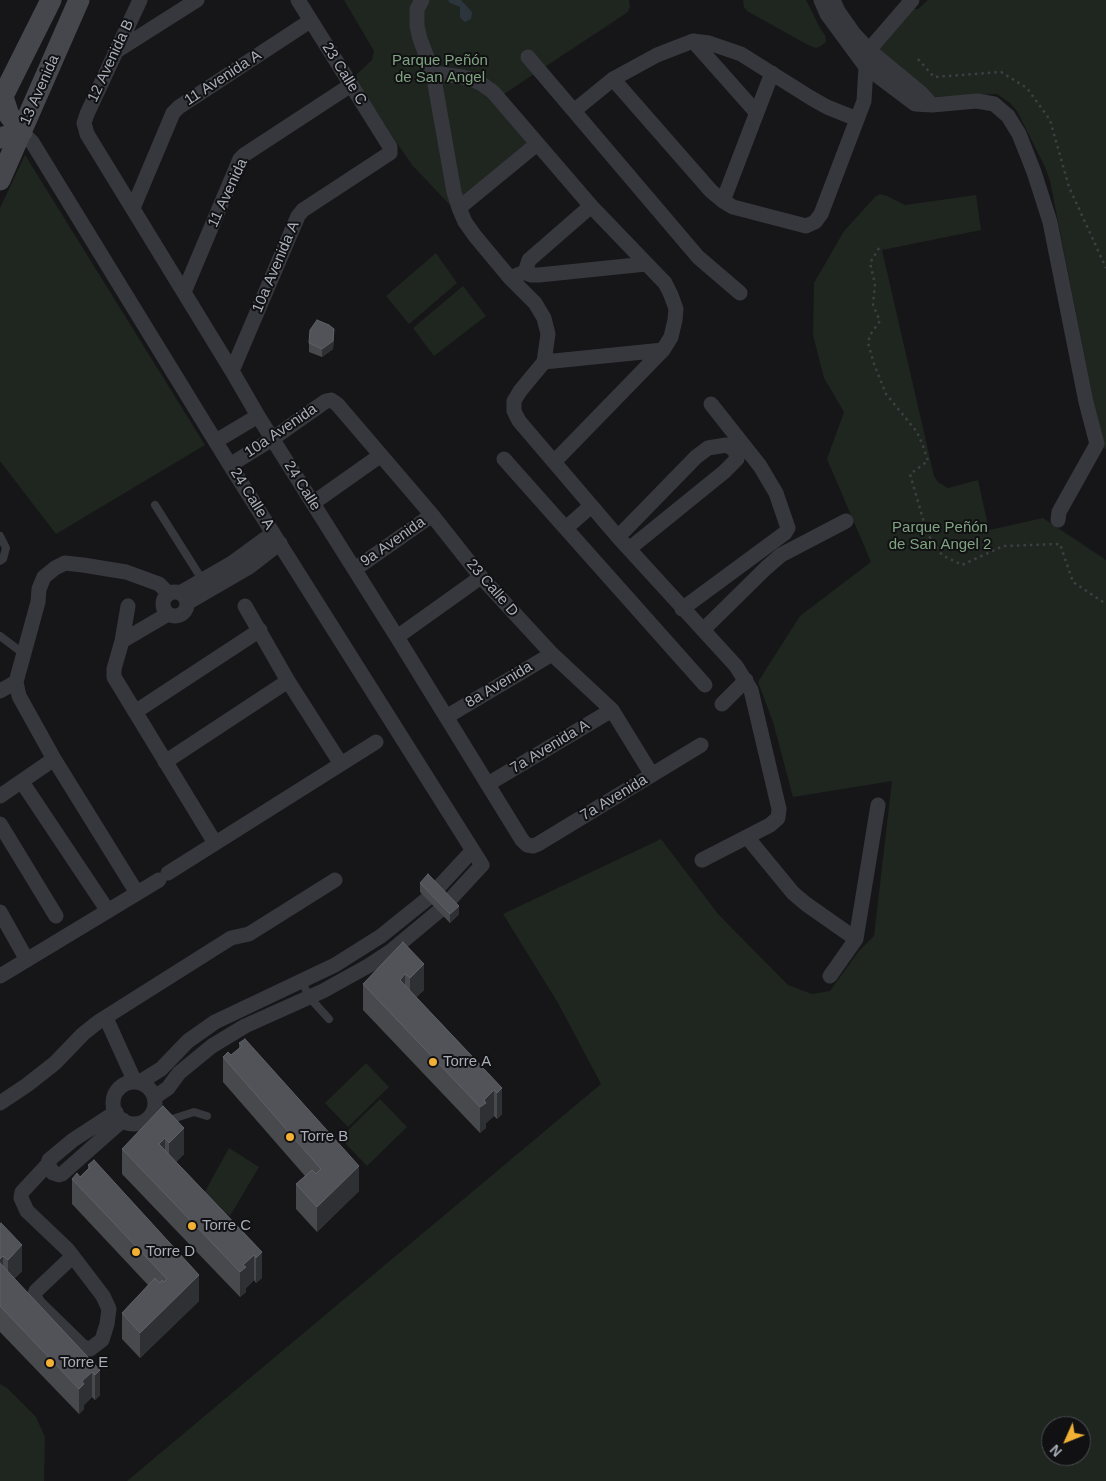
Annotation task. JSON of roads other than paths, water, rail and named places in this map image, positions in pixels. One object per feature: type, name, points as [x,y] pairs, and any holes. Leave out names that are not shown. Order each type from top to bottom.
[{"type":"street","name":"13 Avenida","points":[[1,100],[51,0]]},
{"type":"street","name":"13 Avenida","points":[[0,180],[79,0]]},
{"type":"street","name":"12 Avenida B","points":[[84,123],[140,0]]},
{"type":"street","points":[[115,52],[197,0]]},
{"type":"street","name":"23 Calle C","points":[[298,0],[390,147]]},
{"type":"street","points":[[422,0],[417,9],[417,26],[433,73],[454,192],[459,208],[474,236],[510,278],[535,303],[544,318],[548,334],[544,362],[520,391],[514,401],[514,411],[519,421],[591,506],[682,609],[736,666],[751,690],[779,809],[778,818],[770,825],[702,860]]},
{"type":"street","points":[[821,0],[827,14],[866,67],[915,104],[932,105],[977,101],[994,104],[1008,116],[1018,134],[1031,164],[1050,222],[1086,402],[1097,444],[1059,512],[1058,520]]},
{"type":"street","points":[[833,0],[838,11],[854,34],[869,50],[922,93],[932,105]]},
{"type":"street","points":[[613,79],[711,190],[723,201],[733,207],[806,226],[815,222],[821,214],[864,101],[869,50],[912,0]]},
{"type":"street","name":"11 Avenida A","points":[[132,208],[174,113],[179,107],[310,21]]},
{"type":"street","points":[[575,110],[613,79],[658,55],[693,41],[709,42],[741,54],[827,107],[857,119]]},
{"type":"street","points":[[693,41],[756,112]]},
{"type":"street","points":[[528,57],[698,257],[740,293]]},
{"type":"street","points":[[433,73],[463,77],[482,84],[493,92],[590,206],[665,283],[676,309],[671,337],[664,350],[554,462]]},
{"type":"street","points":[[723,201],[772,73]]},
{"type":"street","name":"11 Avenida","points":[[184,292],[240,159],[351,85]]},
{"type":"street","points":[[0,138],[22,132],[1,100]]},
{"type":"street","name":"24 Calle","points":[[84,123],[87,134],[272,439],[527,845]]},
{"type":"street","name":"24 Calle A","points":[[22,132],[32,142],[230,465],[482,865],[443,907],[391,951]]},
{"type":"street","points":[[459,208],[537,144]]},
{"type":"street","name":"10a Avenida A","points":[[232,371],[298,216],[303,210],[385,157],[390,152],[390,147]]},
{"type":"street","points":[[525,272],[529,260],[590,206]]},
{"type":"street","points":[[510,278],[525,272],[531,275],[539,275],[646,264]]},
{"type":"street","points":[[544,362],[664,350]]},
{"type":"street","name":"10a Avenida","points":[[230,465],[272,439],[326,401],[331,400]]},
{"type":"street","name":"23 Calle D","points":[[331,400],[337,404],[432,515],[481,577],[552,654],[612,710],[652,775]]},
{"type":"street","points":[[682,609],[788,528],[776,493],[760,466],[711,404]]},
{"type":"street","name":"10a Avenida","points":[[216,440],[258,416]]},
{"type":"street","points":[[618,537],[696,457],[708,448],[726,445],[734,450],[737,459],[724,472],[629,549]]},
{"type":"street","points":[[313,503],[381,455]]},
{"type":"street","points":[[504,459],[705,685]]},
{"type":"street","points":[[566,528],[591,506]]},
{"type":"street","name":"9a Avenida","points":[[355,569],[432,515]]},
{"type":"street","points":[[703,630],[781,555],[846,521]]},
{"type":"street","points":[[179,597],[232,563],[276,538]]},
{"type":"street","points":[[122,641],[168,614],[163,604],[164,600],[179,597],[249,567],[276,538]]},
{"type":"street","points":[[137,893],[54,759],[19,696],[16,682],[44,577],[55,568],[65,563],[126,572],[159,584],[179,597]]},
{"type":"street","points":[[397,637],[481,577]]},
{"type":"street","points":[[128,606],[122,641],[114,669],[114,678],[215,843]]},
{"type":"street","points":[[245,606],[288,681],[341,764]]},
{"type":"street","points":[[135,712],[260,630]]},
{"type":"street","name":"8a Avenida","points":[[446,717],[552,654]]},
{"type":"street","points":[[722,704],[746,680]]},
{"type":"street","points":[[165,762],[288,681]]},
{"type":"street","points":[[0,692],[16,682]]},
{"type":"street","name":"7a Avenida A","points":[[488,784],[612,710]]},
{"type":"street","points":[[0,976],[137,893],[376,742]]},
{"type":"street","name":"7a Avenida","points":[[527,845],[533,846],[538,844],[701,745]]},
{"type":"street","points":[[0,796],[54,759]]},
{"type":"street","points":[[22,782],[108,911]]},
{"type":"street","points":[[830,976],[856,939],[878,805]]},
{"type":"street","points":[[0,824],[56,916]]},
{"type":"street","points":[[747,837],[793,893],[856,939]]},
{"type":"street","points":[[132,1083],[149,1088],[154,1097],[155,1108],[149,1118],[134,1124],[119,1116],[114,1096],[132,1083],[160,1069],[188,1041],[214,1022],[335,965],[381,936],[431,895],[472,851]]},
{"type":"street","points":[[0,1102],[27,1085],[55,1063],[82,1034],[102,1020],[231,938],[248,934],[335,880]]},
{"type":"street","points":[[0,912],[27,960]]},
{"type":"street","points":[[154,1097],[168,1088],[179,1073],[212,1046],[245,1026],[344,980],[391,951],[381,936]]},
{"type":"street","points":[[102,1020],[132,1072],[132,1083]]},
{"type":"street","points":[[72,1257],[36,1291],[34,1296],[38,1303],[83,1348],[90,1349],[102,1340],[109,1309],[103,1296],[68,1250],[27,1211],[21,1198],[22,1192],[48,1164],[49,1160],[73,1140],[119,1116]]},
{"type":"lane","points":[[155,504],[203,581]]},
{"type":"lane","points":[[0,536],[6,548],[3,559],[0,561]]},
{"type":"lane","points":[[0,636],[24,654]]},
{"type":"lane","points":[[302,981],[309,997],[329,1019]]},
{"type":"lane","points":[[149,1118],[170,1120],[194,1112],[207,1116]]},
{"type":"place","name":"Torre A","points":[[433,1062]]},
{"type":"place","name":"Torre B","points":[[290,1137]]},
{"type":"place","name":"Torre C","points":[[192,1226]]},
{"type":"place","name":"Torre D","points":[[136,1252]]},
{"type":"place","name":"Torre E","points":[[50,1363]]},
{"type":"park label","name":"Parque Peñón de San Angel","points":[[440,70]]},
{"type":"park label","name":"Parque Peñón de San Angel 2","points":[[940,536]]}]
